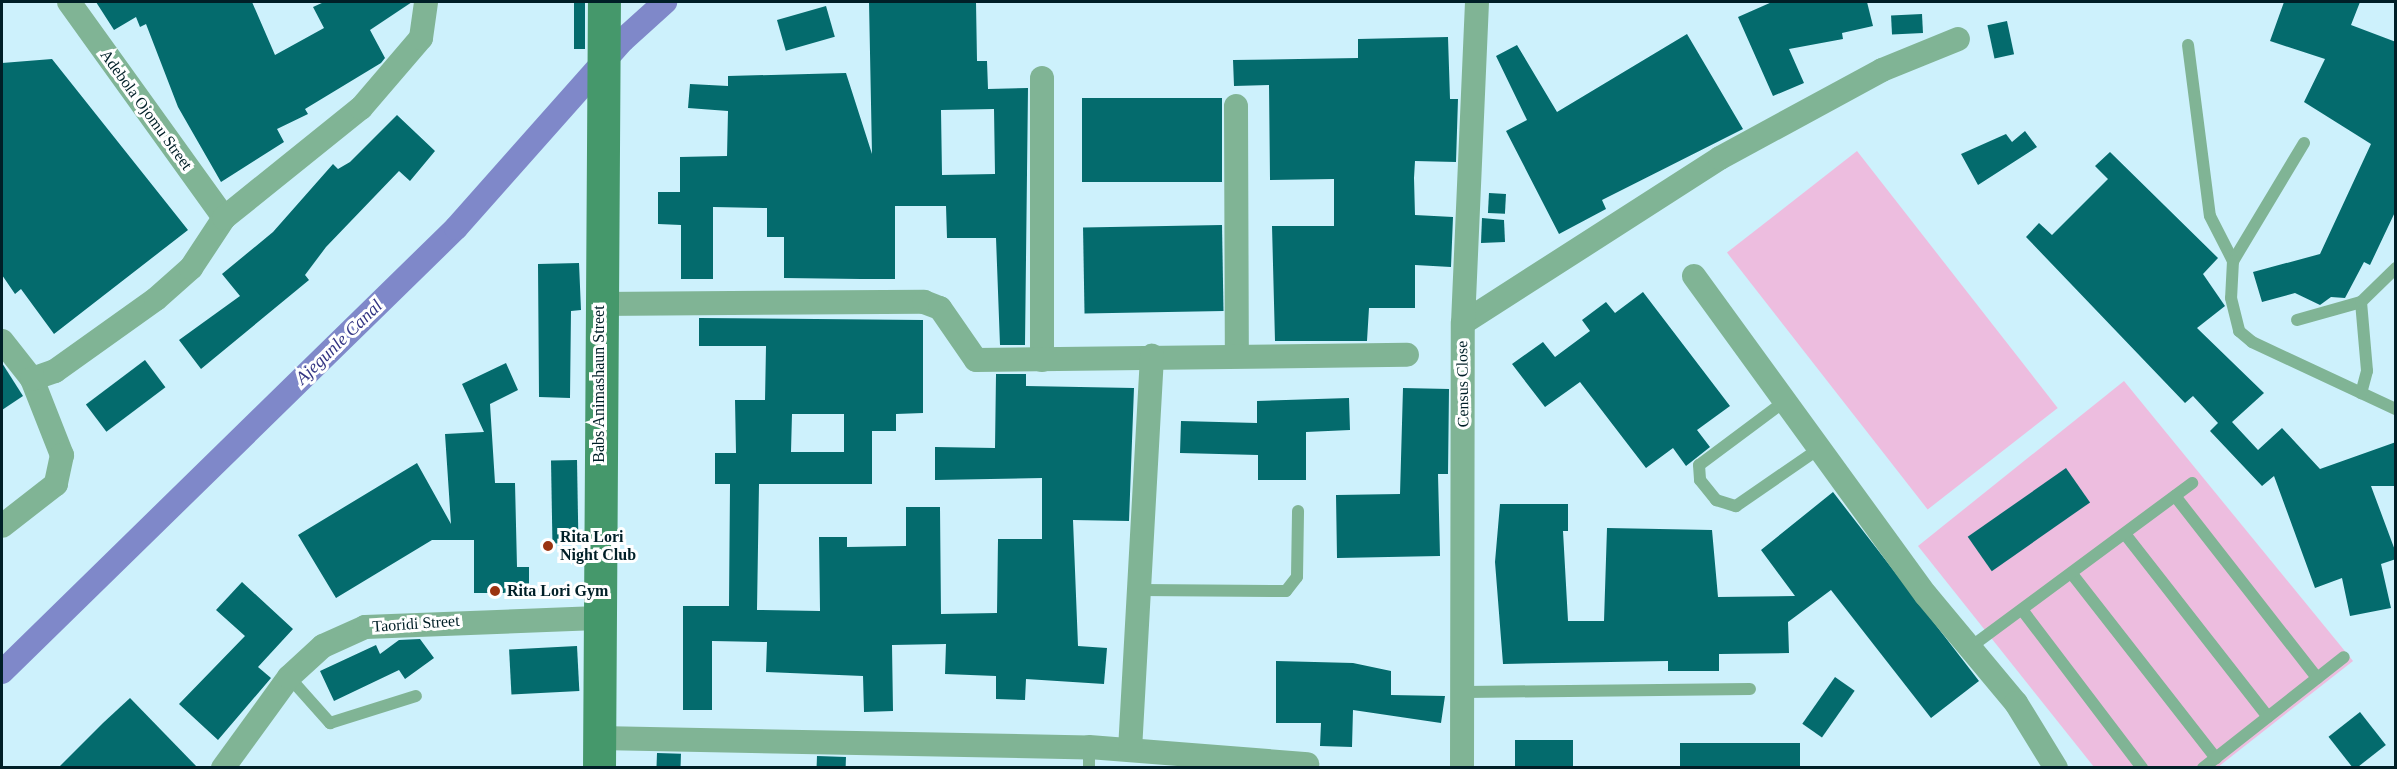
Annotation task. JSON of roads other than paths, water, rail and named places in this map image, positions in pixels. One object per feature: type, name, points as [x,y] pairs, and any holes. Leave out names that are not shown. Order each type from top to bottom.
[{"type":"main road","name":"Babs Animashaun Street","points":[[599,753],[599,304],[603,179],[604,2]]},
{"type":"street","name":"Adebola Ojomu Street","points":[[69,2],[224,218]]},
{"type":"street","points":[[32,379],[56,371],[156,299],[191,268],[224,218],[313,151],[406,62],[421,38],[426,2]]},
{"type":"street","name":"Census Close","points":[[1462,768],[1466,692],[1463,323],[1477,2]]},
{"type":"street","points":[[1463,323],[1720,158],[1882,70],[1958,39]]},
{"type":"street","points":[[1042,78],[1042,360]]},
{"type":"street","points":[[1236,106],[1237,356]]},
{"type":"street","points":[[1694,276],[1926,595],[1972,646],[2056,768]]},
{"type":"street","points":[[599,304],[924,302],[940,308],[976,360],[1152,356],[1407,355]]},
{"type":"street","points":[[2,341],[32,379],[62,455],[56,484],[2,526]]},
{"type":"street","points":[[1130,750],[1152,356]]},
{"type":"street","name":"Taoridi Street","points":[[223,768],[289,677],[322,646],[365,627],[598,618]]},
{"type":"street","points":[[599,753],[1089,757],[1130,750],[1308,764]]},
{"type":"lane","points":[[2188,45],[2210,216],[2233,261]]},
{"type":"lane","points":[[2304,143],[2233,261],[2231,298],[2240,331],[2252,342],[2396,409]]},
{"type":"lane","points":[[2297,320],[2361,302],[2396,268]]},
{"type":"lane","points":[[2361,302],[2367,371],[2361,393]]},
{"type":"lane","points":[[1785,401],[1699,465],[1700,480],[1716,500],[1736,506],[1820,448]]},
{"type":"lane","points":[[1972,646],[2024,611],[2192,483]]},
{"type":"lane","points":[[2175,496],[2318,678]]},
{"type":"lane","points":[[1140,590],[1286,591],[1297,577],[1298,511]]},
{"type":"lane","points":[[2125,534],[2268,717]]},
{"type":"lane","points":[[2072,574],[2216,758]]},
{"type":"lane","points":[[2024,611],[2142,768]]},
{"type":"lane","points":[[2203,768],[2344,657]]},
{"type":"lane","points":[[289,677],[330,723],[417,696]]},
{"type":"lane","points":[[1466,692],[1750,689]]},
{"type":"waterway","name":"Ajegunle Canal","points":[[2,672],[456,228],[623,40],[665,2]]},
{"type":"place","name":"Rita Lori Night Club","points":[[548,546]]},
{"type":"place","name":"Rita Lori Gym","points":[[495,591]]}]
